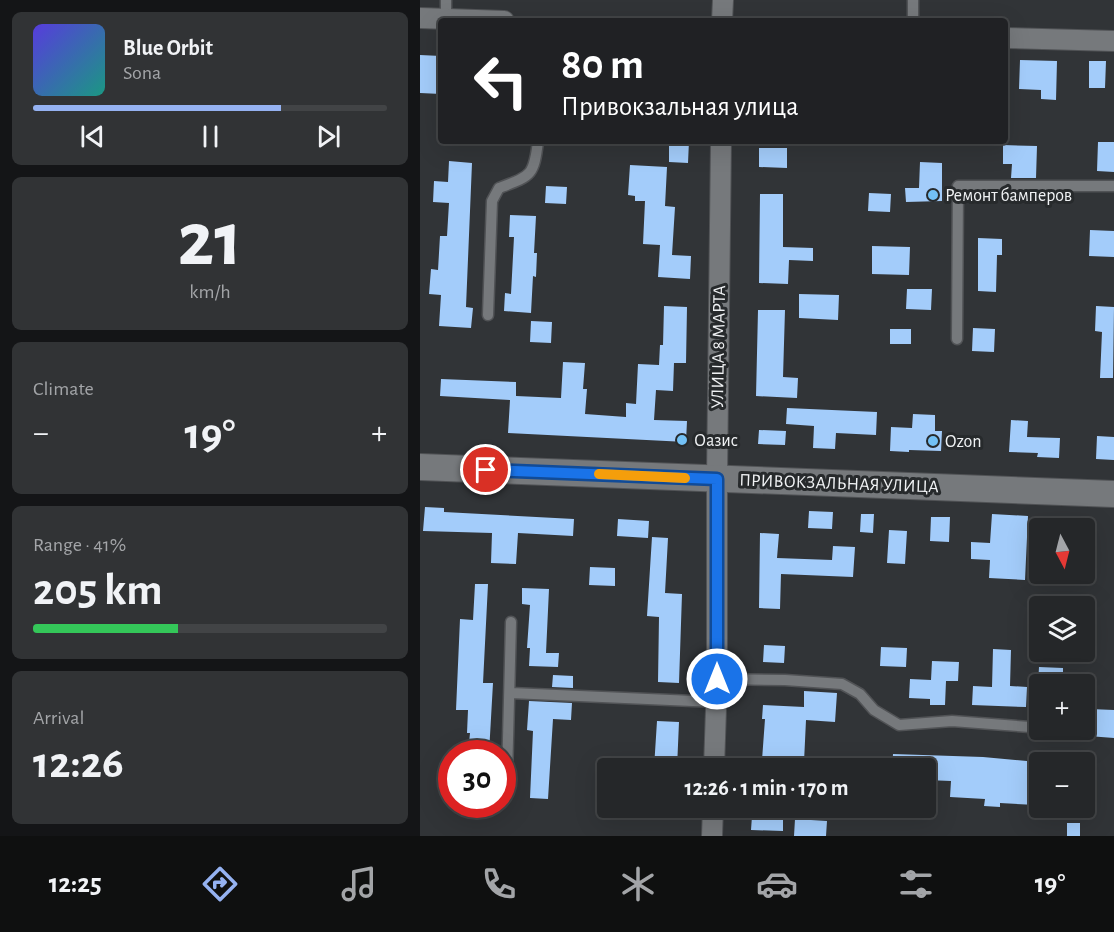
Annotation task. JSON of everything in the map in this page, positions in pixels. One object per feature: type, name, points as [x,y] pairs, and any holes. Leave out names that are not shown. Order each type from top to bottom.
[{"type":"street","points":[[722,18],[723,0]]},
{"type":"street","points":[[420,18],[446,9],[490,18]]},
{"type":"street","points":[[1008,38],[1114,41]]},
{"type":"street","name":"УЛИЦА 8 МАРТА","points":[[714,758],[717,679],[721,144]]},
{"type":"street","name":"ПРИВОКЗАЛЬНАЯ УЛИЦА","points":[[420,467],[1114,494]]},
{"type":"street","points":[[712,836],[713,818]]},
{"type":"lane","points":[[913,0],[913,18]]},
{"type":"lane","points":[[488,315],[492,201],[499,188],[528,176],[536,164],[538,144]]},
{"type":"lane","points":[[957,339],[958,186],[1114,186]]},
{"type":"lane","points":[[509,740],[511,622]]},
{"type":"lane","points":[[717,679],[842,684],[860,694],[874,710],[898,725],[952,721],[1029,727]]},
{"type":"lane","points":[[511,693],[716,702]]},
{"type":"building","points":[[420,55],[438,56],[438,94],[420,93]]},
{"type":"building","points":[[1020,60],[1057,61],[1056,100],[1041,99],[1041,90],[1019,89]]},
{"type":"building","points":[[1089,61],[1106,61],[1105,88],[1089,88]]},
{"type":"building","points":[[1098,142],[1114,142],[1114,172],[1097,171]]},
{"type":"building","points":[[669,144],[689,144],[688,163],[669,162]]},
{"type":"building","points":[[1003,145],[1037,146],[1036,178],[1011,178],[1012,164],[1003,164]]},
{"type":"building","points":[[759,148],[787,148],[787,168],[759,167]]},
{"type":"building","points":[[449,161],[472,163],[466,307],[473,308],[471,328],[439,326],[441,295],[429,294],[431,269],[438,270],[440,236],[447,236],[449,203],[433,202],[434,181],[448,182]]},
{"type":"building","points":[[920,162],[942,163],[942,201],[906,202],[905,188],[919,188]]},
{"type":"building","points":[[630,165],[667,167],[665,206],[675,207],[672,255],[691,256],[690,279],[658,277],[660,245],[643,244],[645,201],[635,201],[635,196],[628,195]]},
{"type":"building","points":[[546,186],[567,187],[566,204],[545,203]]},
{"type":"building","points":[[869,193],[891,194],[890,212],[868,211]]},
{"type":"building","points":[[760,194],[783,194],[783,247],[813,248],[813,261],[789,260],[788,284],[759,283]]},
{"type":"building","points":[[510,215],[536,216],[534,253],[537,253],[536,277],[533,276],[531,313],[504,311],[505,293],[511,294],[514,237],[509,237]]},
{"type":"building","points":[[1090,230],[1114,231],[1114,257],[1089,256]]},
{"type":"building","points":[[978,238],[1002,239],[1002,255],[997,255],[996,292],[978,291]]},
{"type":"building","points":[[872,246],[910,247],[909,275],[872,274]]},
{"type":"building","points":[[907,289],[932,289],[931,310],[906,309]]},
{"type":"building","points":[[799,294],[839,295],[838,320],[799,318]]},
{"type":"building","points":[[664,306],[687,307],[686,363],[674,363],[673,391],[656,390],[654,420],[687,421],[686,442],[508,433],[510,400],[440,396],[441,379],[516,382],[516,396],[561,398],[563,362],[585,363],[583,389],[587,389],[585,414],[626,417],[626,403],[636,404],[638,364],[659,365],[660,345],[663,345]]},
{"type":"building","points":[[1096,306],[1114,307],[1113,378],[1100,378],[1102,332],[1095,331]]},
{"type":"building","points":[[758,310],[785,310],[783,377],[798,378],[797,398],[756,396]]},
{"type":"building","points":[[531,321],[552,322],[551,343],[530,342]]},
{"type":"building","points":[[973,328],[995,329],[994,352],[972,351]]},
{"type":"building","points":[[890,329],[911,329],[911,344],[890,344]]},
{"type":"building","points":[[787,408],[877,412],[876,435],[836,433],[835,449],[813,448],[814,426],[786,424]]},
{"type":"building","points":[[913,414],[935,415],[935,431],[942,431],[941,451],[890,451],[891,427],[912,428]]},
{"type":"building","points":[[1011,420],[1028,421],[1027,437],[1060,438],[1059,458],[1037,457],[1038,453],[1009,452]]},
{"type":"building","points":[[759,430],[786,431],[785,445],[758,444]]},
{"type":"building","points":[[1097,436],[1114,437],[1114,460],[1096,459]]},
{"type":"building","points":[[425,507],[444,508],[444,512],[574,519],[573,536],[518,533],[516,564],[491,563],[492,533],[423,531]]},
{"type":"building","points":[[809,511],[833,512],[832,529],[808,528]]},
{"type":"building","points":[[861,514],[874,514],[873,533],[860,532]]},
{"type":"building","points":[[992,514],[1028,516],[1025,580],[989,578],[990,560],[971,559],[971,542],[990,543]]},
{"type":"building","points":[[931,517],[950,517],[949,542],[930,541]]},
{"type":"building","points":[[618,519],[649,521],[648,538],[617,536]]},
{"type":"building","points":[[889,530],[907,531],[905,564],[887,563]]},
{"type":"building","points":[[760,533],[779,534],[777,558],[832,560],[833,546],[855,547],[853,577],[781,574],[780,609],[759,608]]},
{"type":"building","points":[[652,537],[668,538],[665,593],[682,594],[679,683],[658,682],[659,617],[647,616]]},
{"type":"building","points":[[590,567],[615,568],[615,586],[589,585]]},
{"type":"building","points":[[475,584],[488,584],[483,683],[493,683],[490,740],[469,740],[470,733],[467,733],[468,710],[456,710],[460,619],[473,620]]},
{"type":"building","points":[[522,588],[549,589],[546,653],[559,653],[558,667],[529,666],[530,648],[527,648],[530,605],[522,604]]},
{"type":"building","points":[[764,645],[785,646],[784,663],[763,662]]},
{"type":"building","points":[[881,647],[907,648],[906,667],[880,666]]},
{"type":"building","points":[[993,649],[1011,650],[1010,686],[1027,687],[1026,707],[972,705],[973,686],[992,687]]},
{"type":"building","points":[[932,661],[959,662],[958,681],[946,681],[945,705],[930,705],[930,699],[909,698],[910,679],[931,680]]},
{"type":"building","points":[[1039,667],[1063,668],[1063,674],[1039,674]]},
{"type":"building","points":[[553,675],[573,676],[573,688],[552,687]]},
{"type":"building","points":[[804,691],[837,693],[835,722],[806,720],[804,758],[762,758],[765,719],[762,719],[763,705],[804,707]]},
{"type":"building","points":[[529,701],[572,703],[571,720],[553,719],[548,799],[530,798],[533,731],[527,730]]},
{"type":"building","points":[[1095,709],[1114,710],[1114,738],[1095,737]]},
{"type":"building","points":[[657,721],[679,722],[677,758],[655,758]]},
{"type":"building","points":[[893,754],[1029,761],[1029,805],[1000,803],[1000,807],[984,806],[985,799],[950,797],[951,781],[936,780],[936,758],[893,758]]},
{"type":"building","points":[[752,818],[783,818],[783,831],[751,830]]},
{"type":"building","points":[[795,819],[827,821],[826,836],[794,836]]},
{"type":"building","points":[[1067,823],[1080,823],[1080,836],[1067,836]]},
{"type":"slow traffic","points":[[599,474],[685,478]]},
{"type":"place","name":"Ремонт бамперов","points":[[933,195]]},
{"type":"place","name":"Оазис","points":[[682,440]]},
{"type":"place","name":"Ozon","points":[[933,441]]},
{"type":"route","points":[[486,470],[717,479],[717,679]]}]
